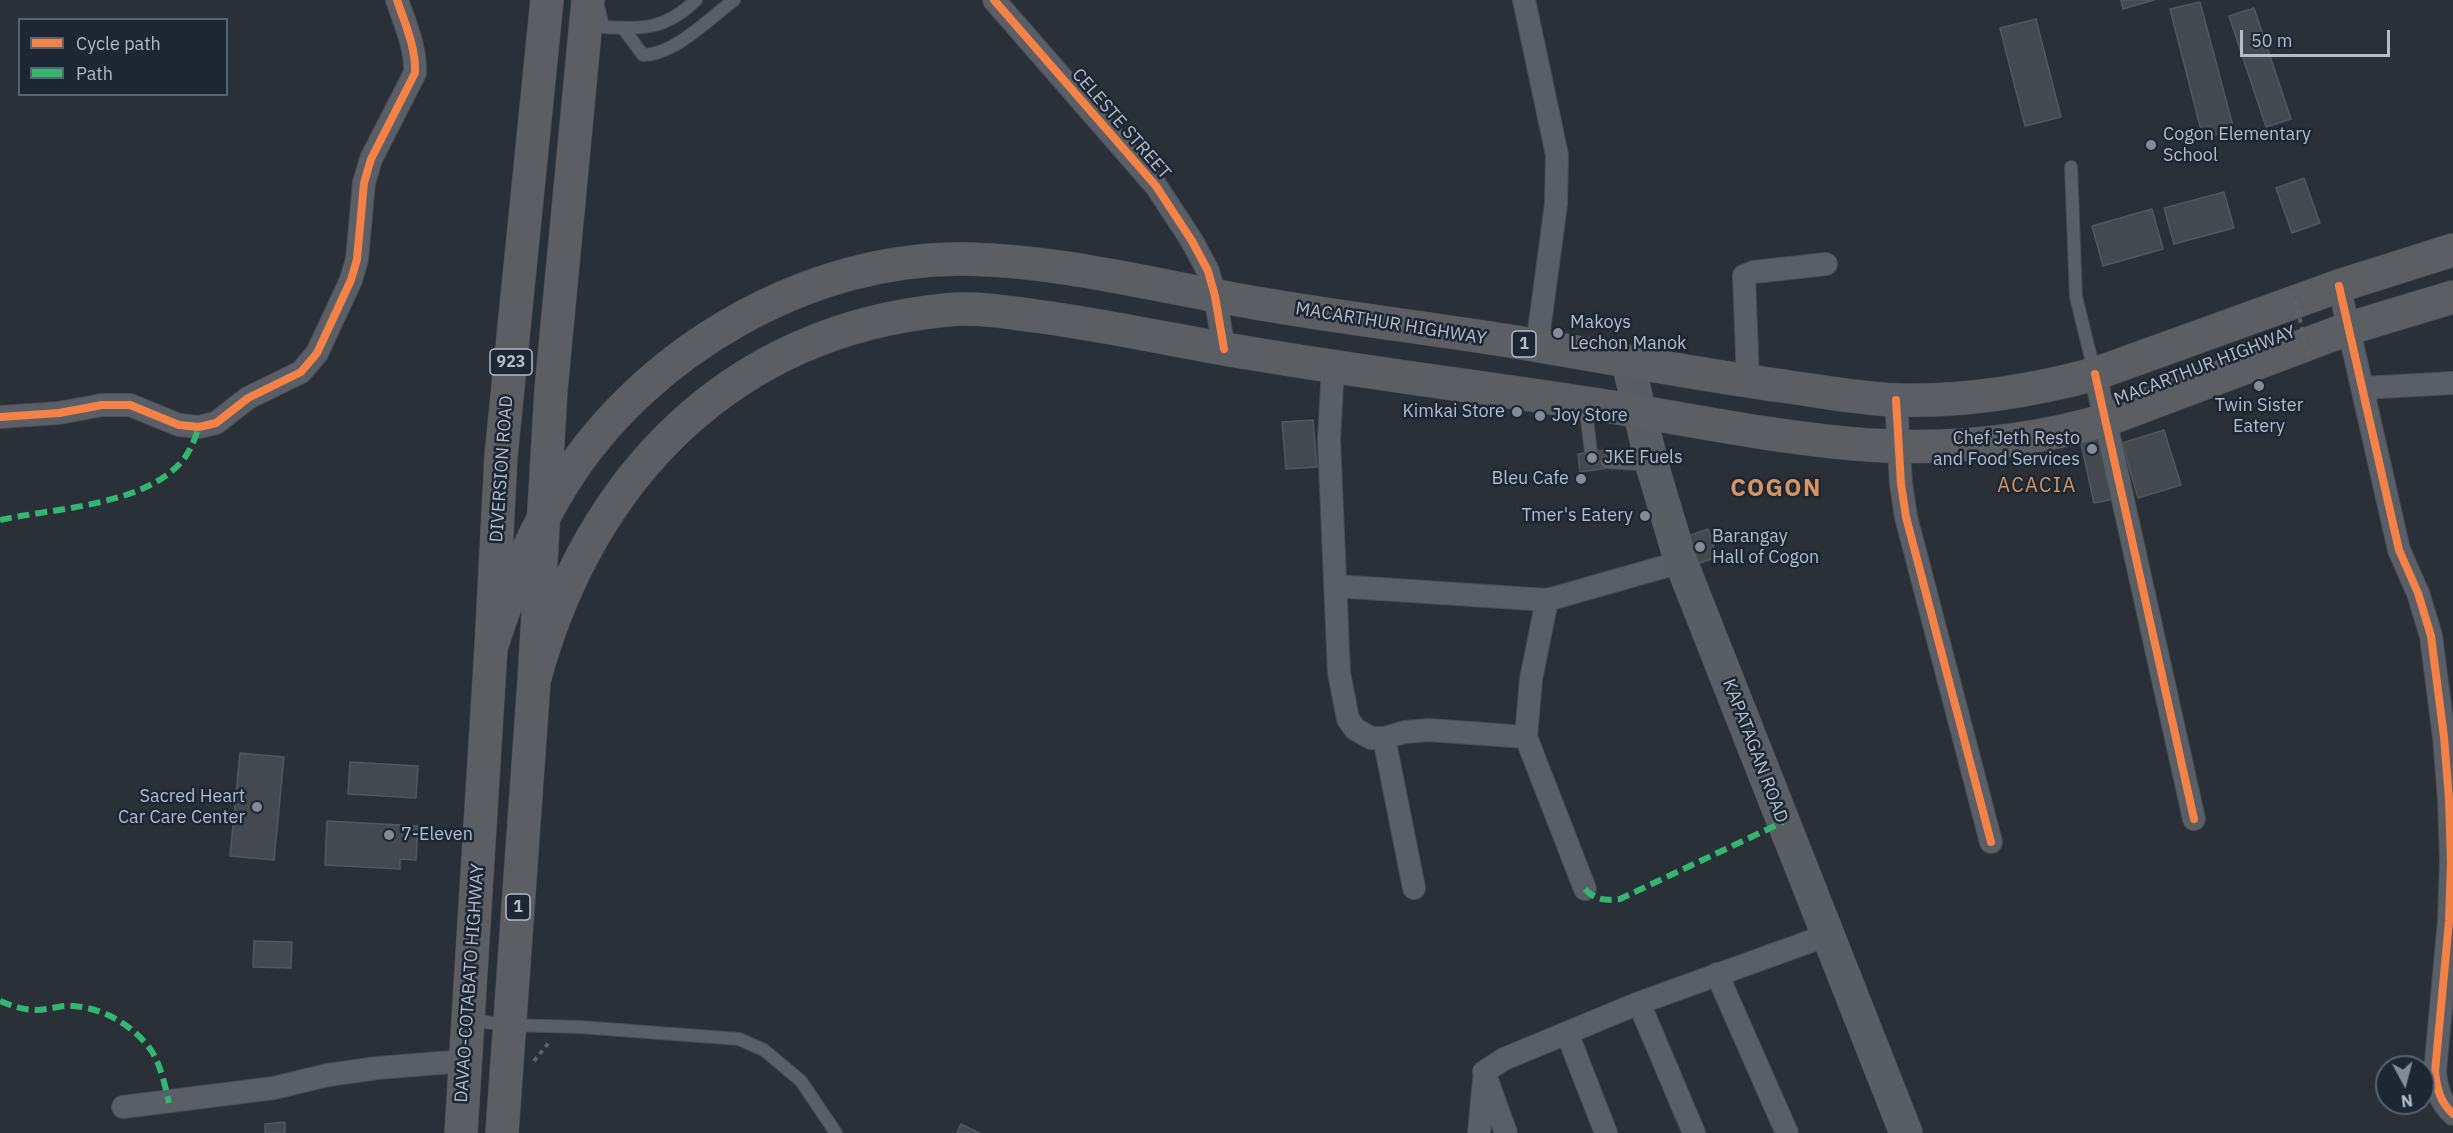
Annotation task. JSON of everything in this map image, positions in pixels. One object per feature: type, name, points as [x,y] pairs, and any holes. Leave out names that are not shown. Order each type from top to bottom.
[{"type":"highway","name":"DIVERSION ROAD","points":[[487,724],[501,456],[546,0]]},
{"type":"highway","name":"923","points":[[534,681],[551,390],[588,0]]},
{"type":"highway","name":"MACARTHUR HIGHWAY","points":[[492,648],[511,588],[544,518],[564,482],[586,450],[618,413],[674,362],[735,322],[807,288],[883,267],[937,260],[968,259],[1026,264],[1749,381],[1896,400],[2009,393],[2095,374],[2339,286],[2453,250]]},
{"type":"highway","name":"MACARTHUR HIGHWAY","points":[[534,681],[550,626],[582,554],[618,494],[643,464],[682,424],[715,397],[780,357],[823,338],[862,325],[951,309],[1004,312],[1063,320],[1333,367],[1824,440],[1898,446],[1934,446],[2012,440],[2075,429],[2106,420],[2350,328],[2453,297]]},
{"type":"highway","points":[[551,390],[555,402],[566,419],[580,428],[598,426],[618,413]]},
{"type":"highway","name":"1","points":[[502,1133],[534,681]]},
{"type":"highway","name":"DAVAO-COTABATO HIGHWAY","points":[[461,1133],[487,724]]},
{"type":"main road","name":"KAPATAGAN ROAD","points":[[1628,362],[1652,465],[1681,562],[1906,1133]]},
{"type":"street","points":[[0,417],[59,413],[102,405],[130,405],[179,425],[199,426],[216,423],[248,398],[301,372],[317,353],[351,280],[357,259],[364,183],[371,159],[415,73],[412,41],[397,0]]},
{"type":"street","name":"CELESTE STREET","points":[[994,0],[1156,186],[1192,241],[1208,271],[1215,296],[1224,349]]},
{"type":"street","points":[[1524,0],[1557,155],[1556,204],[1537,346]]},
{"type":"street","points":[[1749,381],[1744,276],[1754,272],[1826,264]]},
{"type":"street","points":[[2339,286],[2399,550],[2418,593],[2432,636],[2449,799],[2451,862],[2449,921],[2435,1072],[2439,1096],[2453,1114]]},
{"type":"street","points":[[1333,367],[1329,440],[1335,586],[1339,673],[1348,719],[1356,729],[1371,738],[1429,730],[1526,737]]},
{"type":"street","points":[[2095,374],[2194,819]]},
{"type":"street","points":[[2363,388],[2453,383]]},
{"type":"street","points":[[1896,400],[1898,446],[1906,517],[1991,842]]},
{"type":"street","points":[[1335,586],[1547,600],[1681,562]]},
{"type":"street","points":[[1547,600],[1531,679],[1526,737],[1585,889]]},
{"type":"street","points":[[1384,738],[1414,888]]},
{"type":"street","points":[[1484,1072],[1504,1059],[1640,1003],[1828,935]]},
{"type":"street","points":[[1717,974],[1787,1133]]},
{"type":"street","points":[[1640,1003],[1694,1133]]},
{"type":"street","points":[[1567,1033],[1606,1133]]},
{"type":"street","points":[[123,1107],[264,1089],[328,1075],[377,1068],[465,1061]]},
{"type":"street","points":[[1479,1133],[1484,1072]]},
{"type":"street","points":[[1484,1072],[1506,1133]]},
{"type":"lane","points":[[596,0],[603,27],[623,28],[654,27],[696,0]]},
{"type":"lane","points":[[623,28],[643,55],[654,55],[667,50],[734,0]]},
{"type":"lane","points":[[2071,167],[2076,297],[2095,374]]},
{"type":"lane","points":[[1585,403],[1591,452]]},
{"type":"lane","points":[[1607,462],[1652,465]]},
{"type":"lane","points":[[468,1020],[509,1025],[739,1039],[764,1050],[801,1081],[836,1133]]},
{"type":"path","points":[[2293,292],[2309,355]]},
{"type":"path","points":[[532,1070],[534,1060],[562,1027]]},
{"type":"building","points":[[2121,0],[2154,0],[2123,9]]},
{"type":"building","points":[[2200,2],[2234,130],[2203,138],[2170,9]]},
{"type":"building","points":[[2254,8],[2291,119],[2266,127],[2229,16]]},
{"type":"building","points":[[2036,19],[2061,117],[2025,126],[2000,28]]},
{"type":"building","points":[[2304,178],[2320,223],[2292,233],[2276,188]]},
{"type":"building","points":[[2224,192],[2234,228],[2174,244],[2164,208]]},
{"type":"building","points":[[2152,209],[2163,249],[2103,266],[2092,226]]},
{"type":"building","points":[[1313,420],[1317,467],[1286,469],[1282,422]]},
{"type":"building","points":[[2164,430],[2181,485],[2138,498],[2122,443]]},
{"type":"building","points":[[2101,439],[2114,499],[2094,503],[2081,443]]},
{"type":"building","name":"JKE Fuels","points":[[1605,450],[1608,468],[1580,472],[1578,454]]},
{"type":"building","name":"Barangay Hall of Cogon","points":[[1708,529],[1717,557],[1692,566],[1682,538]]},
{"type":"building","name":"Sacred Heart Car Care Center","points":[[240,753],[284,757],[274,860],[230,856]]},
{"type":"building","points":[[350,762],[418,766],[416,798],[348,794]]},
{"type":"building","points":[[327,821],[418,826],[416,860],[400,859],[400,869],[325,865]]},
{"type":"building","points":[[254,941],[292,942],[291,968],[253,967]]},
{"type":"building","points":[[285,1122],[285,1133],[265,1133],[265,1124]]},
{"type":"building","points":[[961,1124],[979,1133],[957,1133]]},
{"type":"marked path","points":[[0,520],[98,503],[146,487],[166,475],[183,460],[191,448],[199,427]]},
{"type":"marked path","points":[[1585,889],[1601,899],[1620,899],[1783,822]]},
{"type":"marked path","points":[[0,1001],[31,1010],[68,1006],[84,1007],[116,1019],[135,1033],[151,1050],[160,1069],[169,1103]]},
{"type":"cycle path","points":[[0,417],[59,413],[102,405],[130,405],[179,425],[199,427],[216,423],[248,398],[301,372],[317,353],[351,280],[357,259],[364,183],[371,159],[415,73],[412,45],[397,0]]},
{"type":"cycle path","points":[[994,0],[1156,186],[1192,241],[1208,271],[1215,296],[1224,349]]},
{"type":"cycle path","points":[[2339,286],[2399,550],[2418,593],[2431,636],[2444,737],[2451,862],[2449,921],[2435,1072],[2440,1095],[2453,1114]]},
{"type":"cycle path","points":[[2095,374],[2194,819]]},
{"type":"cycle path","points":[[1896,400],[1901,484],[1906,517],[1991,842]]},
{"type":"place","name":"Cogon Elementary School","points":[[2151,145]]},
{"type":"place","name":"Makoys Lechon Manok","points":[[1558,333]]},
{"type":"place","name":"Twin Sister Eatery","points":[[2259,386]]},
{"type":"place","name":"Kimkai Store","points":[[1517,412]]},
{"type":"place","name":"Joy Store","points":[[1540,416]]},
{"type":"place","name":"Chef Jeth Resto and Food Services","points":[[2092,449]]},
{"type":"place","name":"JKE Fuels","points":[[1592,458]]},
{"type":"place","name":"Bleu Cafe","points":[[1581,479]]},
{"type":"place","name":"Tmer's Eatery","points":[[1645,516]]},
{"type":"place","name":"Barangay Hall of Cogon","points":[[1700,547]]},
{"type":"place","name":"Sacred Heart Car Care Center","points":[[257,807]]},
{"type":"place","name":"7-Eleven","points":[[389,835]]},
{"type":"district","name":"ACACIA","points":[[2037,486]]},
{"type":"district","name":"COGON","points":[[1776,489]]}]
